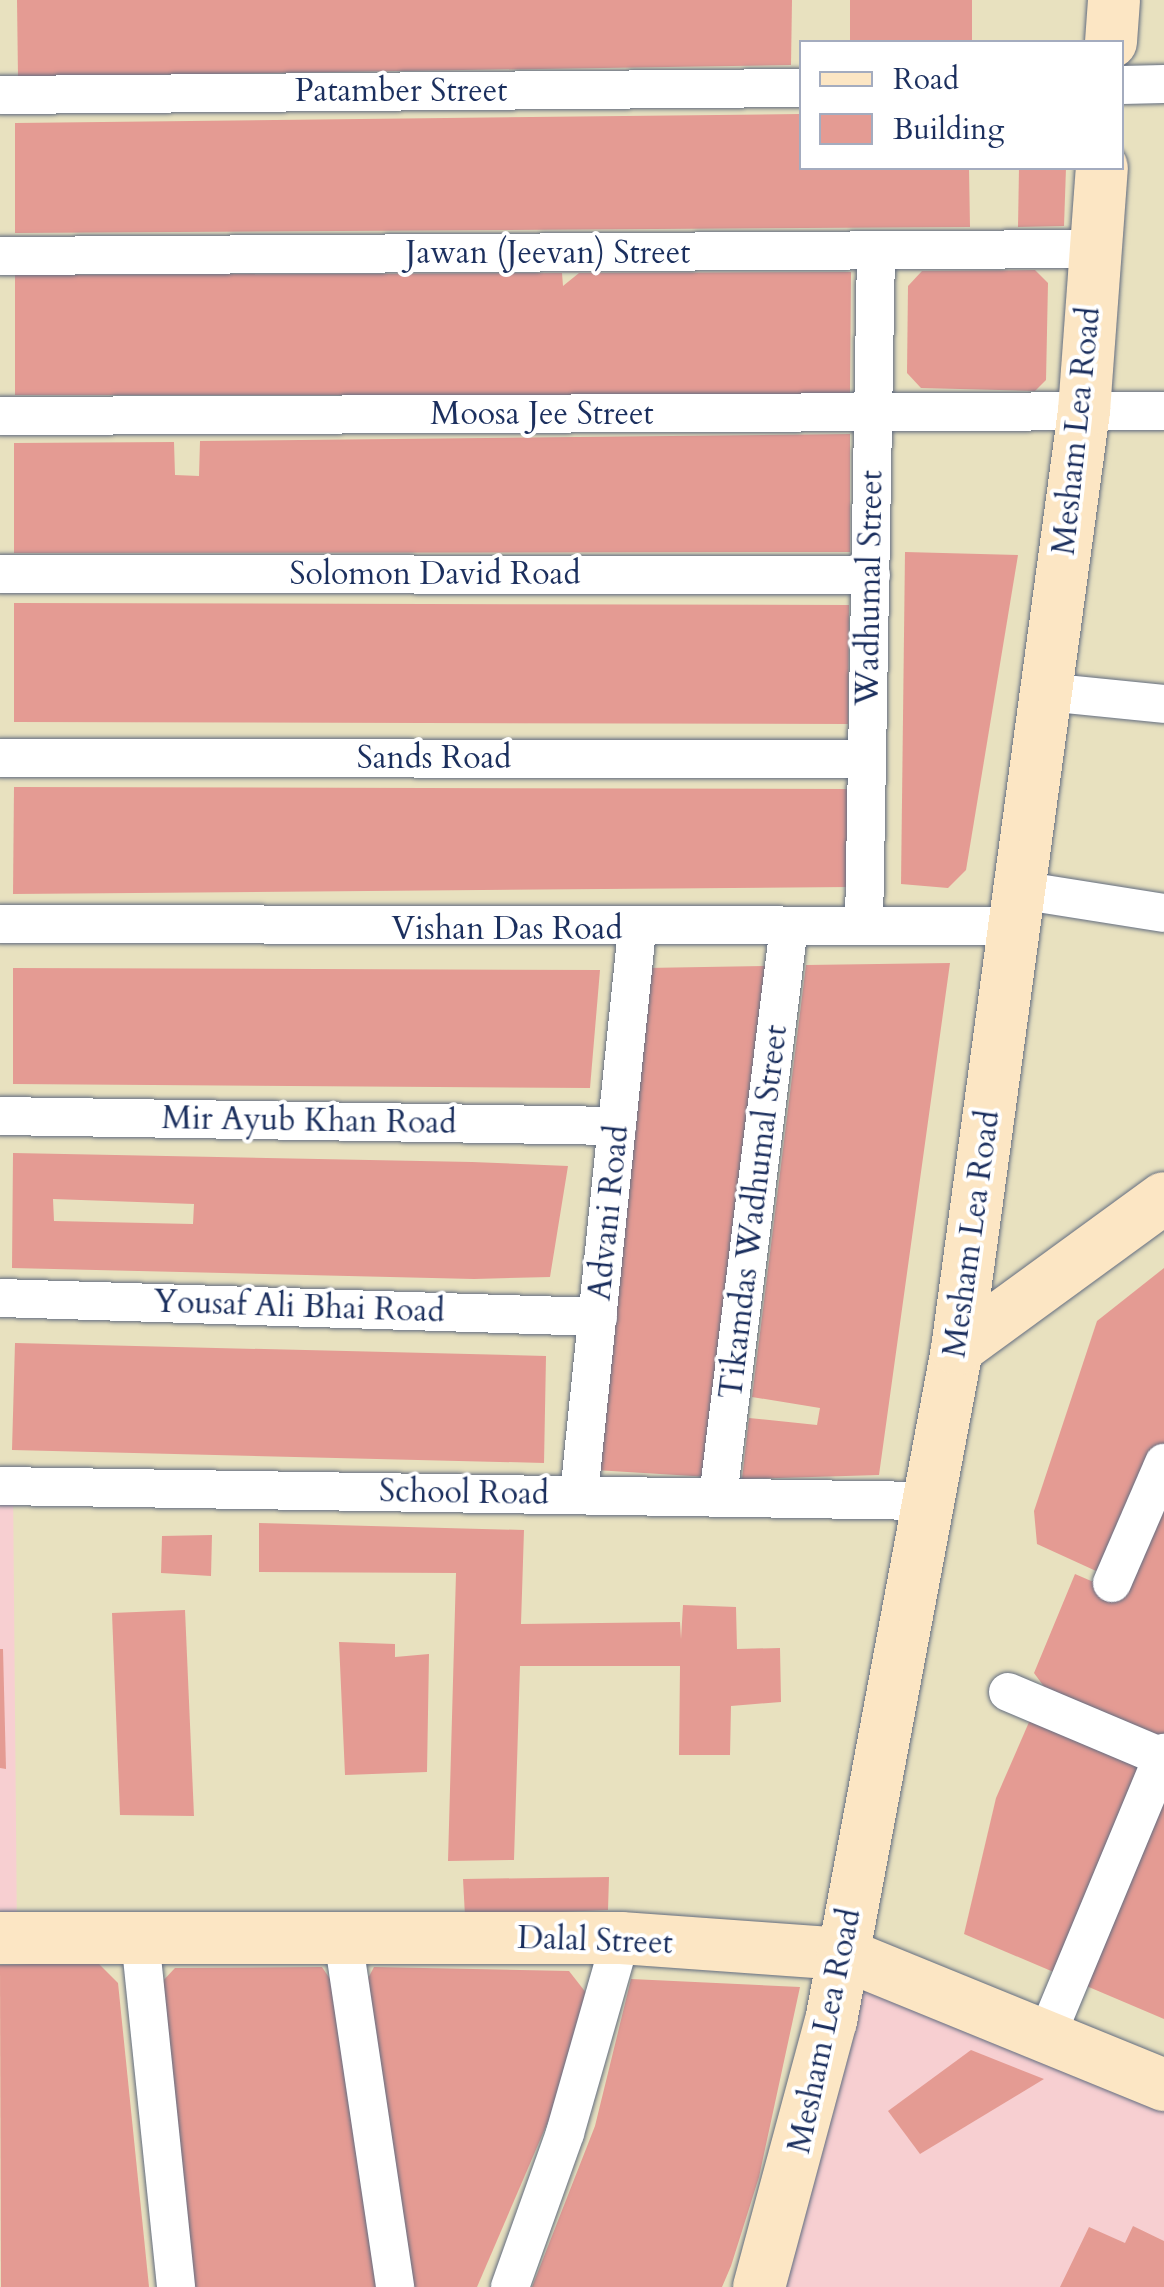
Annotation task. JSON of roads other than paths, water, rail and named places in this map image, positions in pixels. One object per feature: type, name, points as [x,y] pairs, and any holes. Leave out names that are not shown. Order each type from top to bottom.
[{"type":"street","points":[[1111,40],[1114,0]]},
{"type":"street","points":[[1124,85],[1164,84]]},
{"type":"street","name":"Patamber Street","points":[[0,95],[799,88]]},
{"type":"street","name":"Mesham Lea Road","points":[[759,2287],[812,2103],[844,1954],[957,1350],[1084,411],[1102,170]]},
{"type":"street","name":"Jawan (Jeevan) Street","points":[[0,256],[1096,249]]},
{"type":"street","name":"Wadhumal Street","points":[[864,926],[876,250]]},
{"type":"street","name":"Moosa Jee Street","points":[[0,416],[1164,411]]},
{"type":"street","name":"Solomon David Road","points":[[0,574],[870,574]]},
{"type":"street","points":[[1046,692],[1164,704]]},
{"type":"street","name":"Sands Road","points":[[0,758],[867,759]]},
{"type":"street","name":"Vishan Das Road","points":[[0,924],[637,930],[864,926],[1016,908],[1164,913]]},
{"type":"street","name":"Tikamdas Wadhumal Street","points":[[718,1497],[789,926]]},
{"type":"street","name":"Advani Road","points":[[579,1495],[637,930]]},
{"type":"street","name":"Mir Ayub Khan Road","points":[[0,1116],[617,1126]]},
{"type":"street","points":[[957,1350],[1164,1198]]},
{"type":"street","name":"Yousaf Ali Bhai Road","points":[[0,1298],[598,1317]]},
{"type":"street","points":[[1112,1583],[1160,1484]]},
{"type":"street","name":"School Road","points":[[0,1486],[928,1501]]},
{"type":"street","points":[[1008,1692],[1163,1756],[1046,2037]]},
{"type":"street","name":"Dalal Street","points":[[0,1938],[621,1938],[844,1954],[1164,2086]]},
{"type":"street","points":[[140,1938],[176,2287]]},
{"type":"street","points":[[343,1938],[395,2287]]},
{"type":"street","points":[[510,2287],[564,2133],[621,1938]]}]
